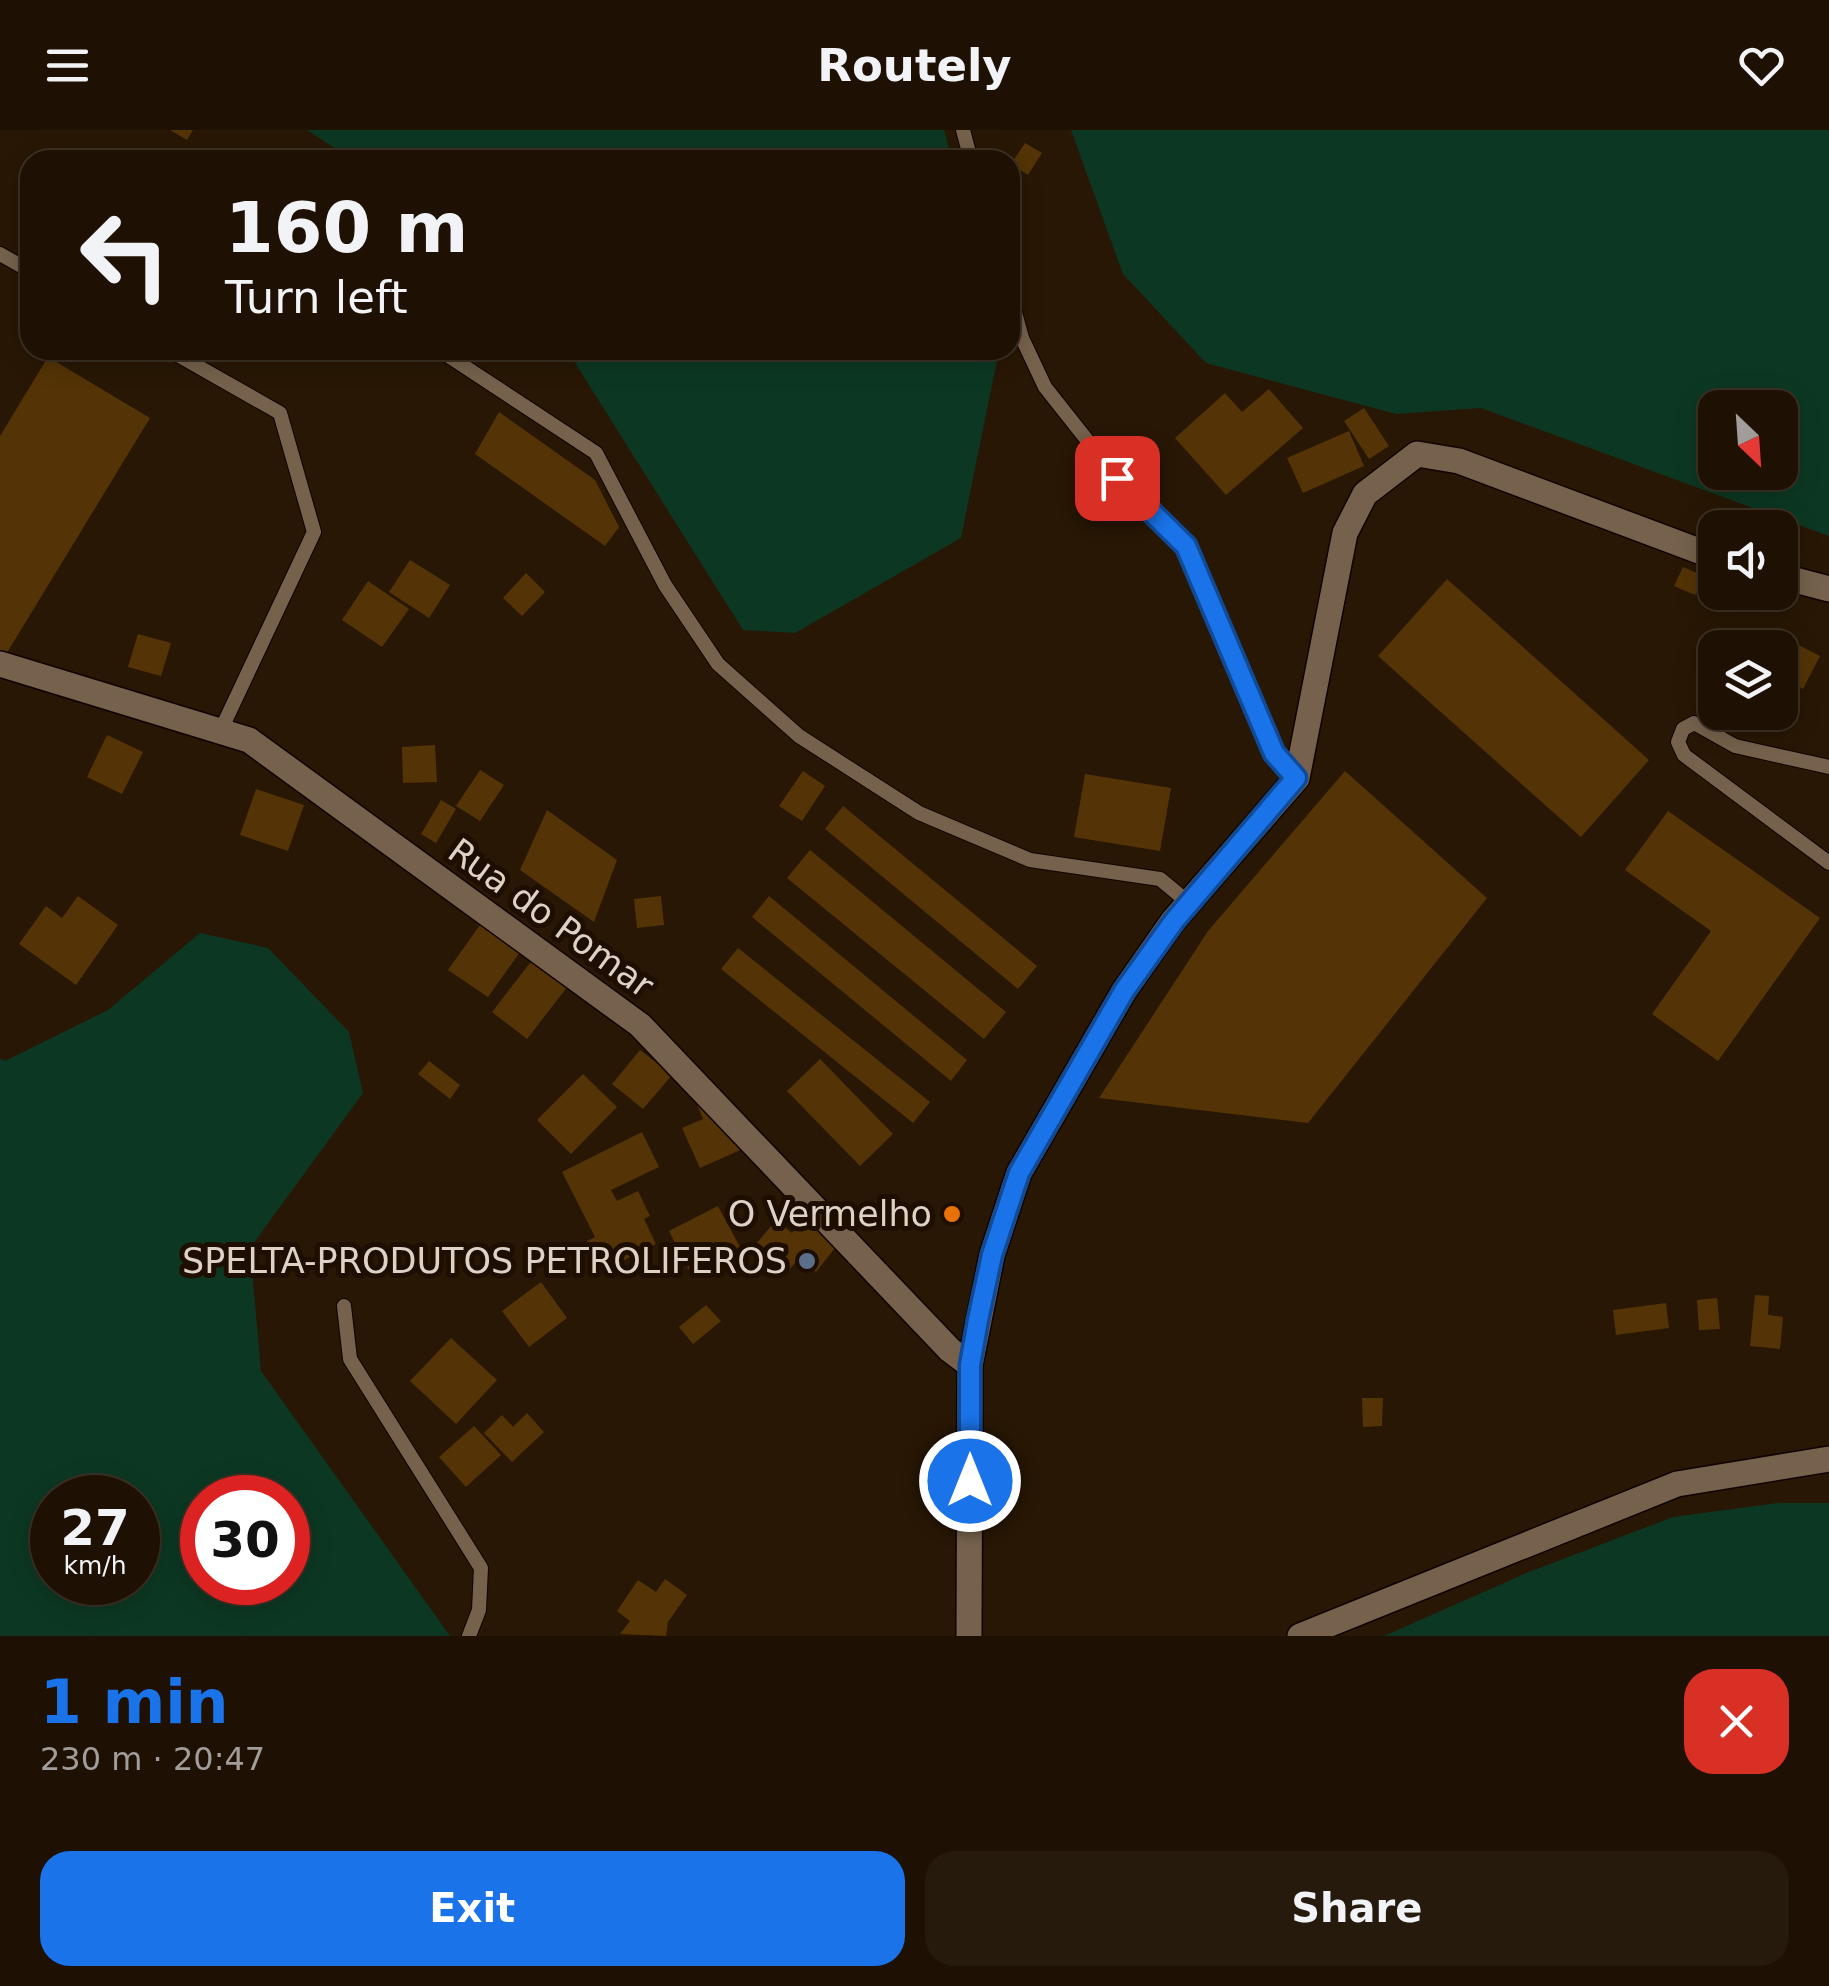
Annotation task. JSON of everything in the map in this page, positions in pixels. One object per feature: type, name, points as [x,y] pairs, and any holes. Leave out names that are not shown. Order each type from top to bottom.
[{"type":"street","points":[[969,1636],[970,1365],[992,1255],[1019,1173],[1124,991],[1189,902],[1296,778],[1345,534],[1366,494],[1417,454],[1459,461],[1698,551]]},
{"type":"street","points":[[1798,581],[1829,590]]},
{"type":"street","name":"Rua do Pomar","points":[[0,664],[250,740],[640,1026],[950,1350],[970,1365]]},
{"type":"street","points":[[1300,1636],[1676,1484],[1829,1459]]},
{"type":"lane","points":[[1020,331],[1045,387],[1117,478],[1186,546],[1274,753],[1296,778]]},
{"type":"lane","points":[[187,360],[280,413],[314,532],[220,732]]},
{"type":"lane","points":[[455,360],[596,454],[665,585],[718,664],[799,736],[934,820],[1030,860],[1160,879],[1189,902]]},
{"type":"lane","points":[[1829,767],[1735,746],[1694,723],[1682,728],[1678,742],[1684,755],[1829,863]]},
{"type":"lane","points":[[344,1306],[350,1359],[481,1568],[478,1610],[469,1636]]},
{"type":"green space","points":[[307,130],[944,130],[949,150],[338,150]]},
{"type":"green space","points":[[1071,130],[1829,130],[1829,536],[1798,525],[1798,510],[1758,510],[1704,490],[1798,490],[1798,390],[1698,390],[1698,488],[1481,408],[1396,414],[1206,363],[1123,274]]},
{"type":"green space","points":[[573,360],[997,360],[961,538],[795,633],[743,630]]},
{"type":"green space","points":[[200,933],[268,948],[349,1032],[363,1093],[250,1248],[261,1371],[450,1636],[0,1636],[0,1058],[5,1061],[108,1010]]},
{"type":"green space","points":[[1778,1503],[1829,1503],[1829,1636],[1384,1636],[1529,1572],[1673,1517]]},
{"type":"building","points":[[170,130],[193,130],[187,140]]},
{"type":"building","points":[[1025,143],[1042,153],[1028,175],[1020,170],[1020,150]]},
{"type":"building","points":[[46,360],[53,360],[150,418],[5,656],[0,653],[0,436]]},
{"type":"building","points":[[1269,389],[1303,428],[1226,495],[1175,438],[1225,393],[1242,412]]},
{"type":"building","points":[[1364,408],[1389,446],[1369,459],[1344,421]]},
{"type":"building","points":[[499,412],[595,480],[619,527],[605,546],[475,454]]},
{"type":"building","points":[[1349,431],[1364,466],[1303,493],[1287,458]]},
{"type":"building","points":[[410,560],[450,585],[429,618],[389,592]]},
{"type":"building","points":[[1683,567],[1698,573],[1695,595],[1674,586]]},
{"type":"building","points":[[526,573],[545,592],[522,616],[503,598]]},
{"type":"building","points":[[1447,579],[1649,760],[1581,837],[1378,656]]},
{"type":"building","points":[[368,581],[409,609],[382,647],[342,620]]},
{"type":"building","points":[[138,634],[171,643],[161,676],[128,667]]},
{"type":"building","points":[[1798,645],[1820,656],[1803,689],[1798,686]]},
{"type":"building","points":[[107,735],[143,752],[122,794],[87,777]]},
{"type":"building","points":[[435,745],[437,782],[403,783],[402,747]]},
{"type":"building","points":[[480,770],[504,785],[480,821],[456,806]]},
{"type":"building","points":[[803,771],[825,786],[802,821],[779,806]]},
{"type":"building","points":[[1345,771],[1487,898],[1308,1123],[1099,1098],[1208,931]]},
{"type":"building","points":[[1085,774],[1171,788],[1160,851],[1074,837]]},
{"type":"building","points":[[256,789],[304,805],[288,851],[240,835]]},
{"type":"building","points":[[441,800],[456,809],[436,843],[421,834]]},
{"type":"building","points":[[843,806],[1037,966],[1018,989],[825,829]]},
{"type":"building","points":[[547,810],[617,860],[594,922],[520,870]]},
{"type":"building","points":[[1668,811],[1820,918],[1718,1061],[1652,1014],[1711,931],[1625,870]]},
{"type":"building","points":[[810,850],[1006,1012],[984,1039],[787,878]]},
{"type":"building","points":[[78,896],[118,925],[76,985],[19,944],[46,906],[62,918]]},
{"type":"building","points":[[661,896],[664,925],[637,928],[634,899]]},
{"type":"building","points":[[769,896],[967,1060],[951,1081],[752,917]]},
{"type":"building","points":[[480,925],[520,952],[488,997],[448,970]]},
{"type":"building","points":[[738,948],[930,1102],[913,1123],[721,969]]},
{"type":"building","points":[[533,959],[568,986],[527,1039],[492,1012]]},
{"type":"building","points":[[640,1050],[672,1075],[643,1109],[612,1084]]},
{"type":"building","points":[[820,1059],[893,1134],[860,1166],[787,1091]]},
{"type":"building","points":[[429,1061],[460,1085],[450,1099],[418,1074]]},
{"type":"building","points":[[583,1074],[617,1107],[571,1154],[537,1120]]},
{"type":"building","points":[[695,1100],[747,1147],[700,1168],[682,1128],[703,1119]]},
{"type":"building","points":[[642,1132],[659,1167],[611,1190],[617,1201],[638,1191],[650,1216],[644,1219],[656,1244],[602,1271],[587,1241],[595,1237],[562,1172]]},
{"type":"building","points":[[718,1206],[740,1247],[690,1272],[669,1231]]},
{"type":"building","points":[[810,1211],[843,1238],[816,1272],[799,1258],[785,1275],[752,1249],[776,1220],[792,1233]]},
{"type":"building","points":[[541,1282],[567,1318],[529,1347],[502,1311]]},
{"type":"building","points":[[1755,1295],[1769,1296],[1768,1315],[1783,1317],[1780,1349],[1750,1346]]},
{"type":"building","points":[[1717,1298],[1720,1329],[1699,1330],[1697,1300]]},
{"type":"building","points":[[1666,1303],[1669,1328],[1616,1335],[1613,1310]]},
{"type":"building","points":[[706,1305],[721,1321],[693,1344],[679,1327]]},
{"type":"building","points":[[451,1338],[497,1380],[456,1424],[410,1381]]},
{"type":"building","points":[[1362,1398],[1383,1398],[1382,1426],[1363,1427]]},
{"type":"building","points":[[527,1413],[544,1432],[512,1462],[484,1433],[502,1415],[513,1427]]},
{"type":"building","points":[[474,1426],[501,1455],[466,1487],[439,1457]]},
{"type":"building","points":[[665,1579],[687,1595],[668,1622],[666,1636],[620,1634],[630,1621],[617,1611],[638,1580],[656,1592]]},
{"type":"place","name":"O Vermelho","points":[[952,1214]]},
{"type":"place","name":"SPELTA-PRODUTOS PETROLIFEROS","points":[[807,1261]]},
{"type":"route","points":[[970,1481],[970,1365],[992,1255],[1019,1173],[1124,991],[1174,921],[1296,778],[1274,753],[1186,546],[1117,478]]}]
